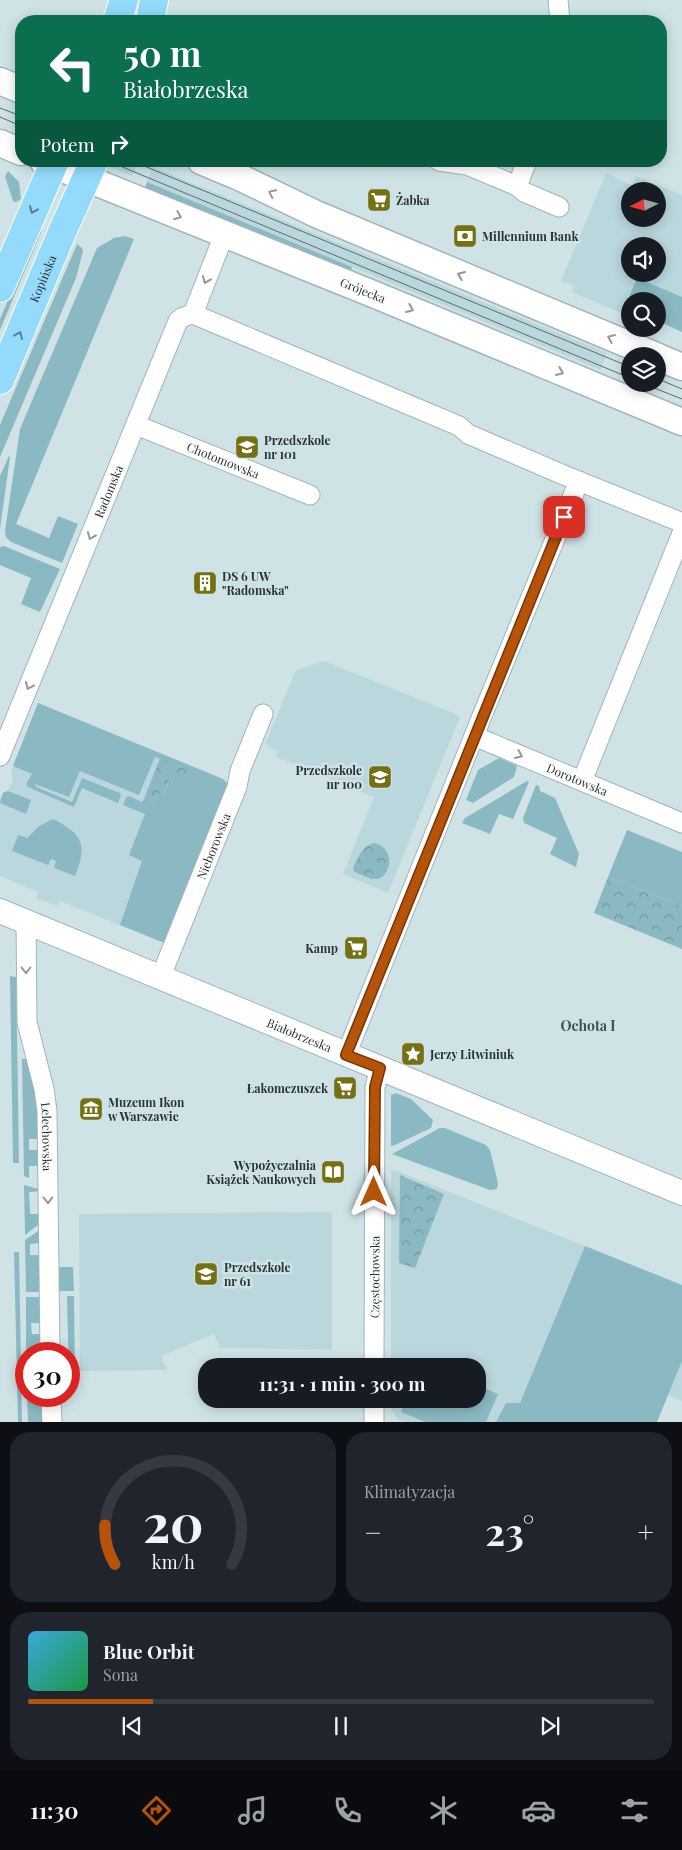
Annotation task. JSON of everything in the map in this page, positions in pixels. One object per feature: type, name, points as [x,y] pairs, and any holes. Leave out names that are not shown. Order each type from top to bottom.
[{"type":"main road","points":[[119,15],[124,0]]},
{"type":"main road","points":[[151,15],[154,0]]},
{"type":"main road","points":[[0,81],[15,87]]},
{"type":"main road","points":[[0,143],[15,149]]},
{"type":"main road","points":[[0,288],[48,167]]},
{"type":"main road","name":"Grójecka","points":[[73,167],[90,170],[224,235],[682,422]]},
{"type":"main road","points":[[215,167],[316,214],[633,347]]},
{"type":"main road","name":"Kopińska","points":[[0,380],[90,170]]},
{"type":"main road","points":[[666,361],[682,367]]},
{"type":"street","points":[[558,0],[559,15]]},
{"type":"street","points":[[472,167],[517,186],[524,192],[559,207]]},
{"type":"street","points":[[517,186],[525,167]]},
{"type":"street","name":"Radomska","points":[[0,756],[178,321],[183,317],[193,314],[224,235]]},
{"type":"street","points":[[193,314],[453,424],[468,434],[579,482],[678,521],[682,525]]},
{"type":"street","name":"Chotomowska","points":[[136,425],[310,495]]},
{"type":"street","points":[[346,1055],[474,736],[579,482]]},
{"type":"street","points":[[582,781],[682,533]]},
{"type":"street","name":"Nieborowska","points":[[161,976],[237,787],[240,771],[263,714]]},
{"type":"street","name":"Dorotowska","points":[[474,736],[682,823]]},
{"type":"street","name":"Białobrzeska","points":[[0,911],[682,1193]]},
{"type":"street","name":"Lelechowska","points":[[26,921],[27,1022],[44,1089],[47,1111],[50,1342]]},
{"type":"street","name":"Częstochowska","points":[[374,1358],[375,1087],[380,1068]]},
{"type":"street","points":[[51,1407],[52,1422]]},
{"type":"street","points":[[374,1408],[374,1422]]},
{"type":"shaded area","points":[[112,167],[136,167],[132,176]]},
{"type":"shaded area","points":[[153,167],[607,353],[601,370],[147,182]]},
{"type":"shaded area","points":[[606,173],[626,182],[621,182],[621,228],[666,228],[666,188],[682,195],[682,332],[666,325],[666,292],[621,292],[621,312],[619,312],[572,292],[574,286],[561,281]]},
{"type":"shaded area","points":[[636,176],[651,182],[633,182]]},
{"type":"shaded area","name":"Przedszkole nr 100","points":[[324,661],[460,717],[388,893],[343,874],[374,797],[276,757],[278,751],[268,747],[266,742],[296,670]]},
{"type":"shaded area","points":[[38,703],[223,779],[228,784],[167,944],[60,901],[58,906],[36,898],[38,892],[0,876],[0,800],[3,793],[8,791],[13,779],[11,773]]},
{"type":"shaded area","points":[[391,1170],[585,1246],[520,1403],[506,1403],[496,1422],[404,1422],[397,1419],[391,1409],[486,1408],[486,1358],[391,1358]]},
{"type":"shaded area","name":"Przedszkole nr 61","points":[[332,1212],[332,1350],[220,1348],[214,1334],[161,1356],[167,1370],[80,1371],[79,1214]]},
{"type":"shaded area","points":[[682,1361],[682,1401],[668,1395]]},
{"type":"green space","points":[[8,171],[19,182],[21,199],[16,202],[13,201],[5,177]]},
{"type":"green space","points":[[147,182],[352,267],[351,270],[144,190]]},
{"type":"green space","points":[[38,229],[42,230],[0,330],[0,319]]},
{"type":"green space","points":[[125,236],[134,239],[16,524],[49,538],[58,516],[78,524],[62,563],[11,542],[6,537],[5,531],[20,429],[97,248],[114,238]]},
{"type":"green space","points":[[77,244],[83,251],[76,278],[0,457],[0,425]]},
{"type":"green space","points":[[635,282],[646,282],[682,297],[682,332],[666,325],[666,292],[631,292]]},
{"type":"green space","points":[[10,457],[0,529],[0,476]]},
{"type":"green space","points":[[4,546],[60,569],[40,612],[21,604],[31,578],[0,565],[0,547]]},
{"type":"green space","points":[[38,703],[223,779],[228,784],[228,791],[167,944],[120,925],[142,861],[129,855],[145,814],[123,805],[129,796],[142,802],[144,799],[155,803],[159,793],[164,794],[171,776],[193,772],[155,757],[139,795],[80,771],[69,797],[35,784],[36,787],[72,802],[82,778],[121,795],[118,803],[82,788],[74,807],[28,787],[26,784],[32,774],[13,766]]},
{"type":"green space","points":[[160,758],[194,772],[189,784],[171,776],[163,795],[159,793],[155,803],[144,799]]},
{"type":"green space","points":[[499,758],[517,766],[514,777],[473,803],[466,800],[478,770]]},
{"type":"green space","points":[[527,781],[529,782],[513,819],[499,814],[490,834],[462,823],[465,818]]},
{"type":"green space","points":[[536,785],[539,786],[540,791],[555,798],[579,854],[576,867],[550,854],[557,838],[524,823],[523,818]]},
{"type":"green space","points":[[8,791],[31,800],[26,814],[0,803],[3,793]]},
{"type":"green space","points":[[53,819],[77,835],[80,842],[82,848],[81,856],[75,876],[54,868],[56,861],[51,859],[48,865],[12,851],[18,835],[27,838],[39,826]]},
{"type":"green space","points":[[627,830],[682,852],[682,906],[608,877]]},
{"type":"green space","points":[[375,843],[387,851],[389,857],[388,869],[385,874],[377,879],[368,878],[354,872],[353,868],[364,849]]},
{"type":"green space","points":[[608,877],[682,906],[682,949],[594,913]]},
{"type":"green space","points":[[10,976],[16,977],[19,1163],[13,1163]]},
{"type":"green space","points":[[22,1059],[28,1059],[38,1097],[39,1139],[29,1139],[29,1150],[40,1150],[40,1166],[29,1166],[29,1178],[24,1176]]},
{"type":"green space","points":[[396,1093],[411,1099],[433,1120],[431,1128],[391,1146],[391,1095]]},
{"type":"green space","points":[[440,1128],[445,1128],[486,1145],[490,1150],[498,1183],[497,1189],[490,1190],[392,1154]]},
{"type":"green space","points":[[400,1175],[444,1194],[415,1268],[399,1263]]},
{"type":"green space","points":[[24,1185],[42,1190],[29,1192],[30,1214],[42,1214],[42,1222],[25,1235]]},
{"type":"green space","points":[[41,1229],[41,1243],[30,1244],[30,1255],[41,1255],[42,1292],[26,1292],[25,1240]]},
{"type":"green space","points":[[585,1246],[682,1285],[682,1361],[657,1422],[496,1422],[506,1403],[520,1403]]},
{"type":"green space","points":[[14,1252],[19,1252],[21,1342],[16,1342]]},
{"type":"green space","points":[[60,1267],[73,1267],[74,1291],[57,1291],[58,1270]]},
{"type":"green space","points":[[67,1296],[74,1296],[75,1342],[68,1342]]},
{"type":"green space","points":[[26,1297],[42,1297],[42,1323],[31,1323],[32,1334],[43,1334],[43,1342],[26,1342]]},
{"type":"green space","points":[[486,1389],[498,1394],[486,1422],[425,1422],[401,1412],[403,1408],[486,1408]]},
{"type":"green space","points":[[18,1407],[22,1407],[22,1422],[18,1422]]},
{"type":"green space","points":[[27,1407],[43,1407],[44,1422],[28,1422]]},
{"type":"tram line","points":[[0,108],[15,114]]},
{"type":"tram line","points":[[0,117],[15,123]]},
{"type":"tram line","points":[[122,167],[621,374]]},
{"type":"tram line","points":[[147,167],[621,363]]},
{"type":"tram line","points":[[666,382],[682,389]]},
{"type":"tram line","points":[[664,392],[682,399]]},
{"type":"place","name":"Żabka","points":[[379,200]]},
{"type":"place","name":"Millennium Bank","points":[[465,236]]},
{"type":"place","name":"Przedszkole nr 101","points":[[247,447]]},
{"type":"place","name":"DS 6 UW \"Radomska\"","points":[[205,583]]},
{"type":"place","name":"Przedszkole nr 100","points":[[380,777]]},
{"type":"place","name":"Kamp","points":[[356,948]]},
{"type":"place","name":"Jerzy Litwiniuk","points":[[413,1054]]},
{"type":"place","name":"Łakomczuszek","points":[[345,1088]]},
{"type":"place","name":"Muzeum Ikon w Warszawie","points":[[91,1109]]},
{"type":"place","name":"Wypożyczalnia Książek Naukowych","points":[[333,1172]]},
{"type":"place","name":"Przedszkole nr 61","points":[[206,1274]]},
{"type":"district","name":"Ochota I","points":[[588,1025]]},
{"type":"route","points":[[374,1192],[375,1087],[376,1077],[380,1068],[346,1055],[564,517]]}]
